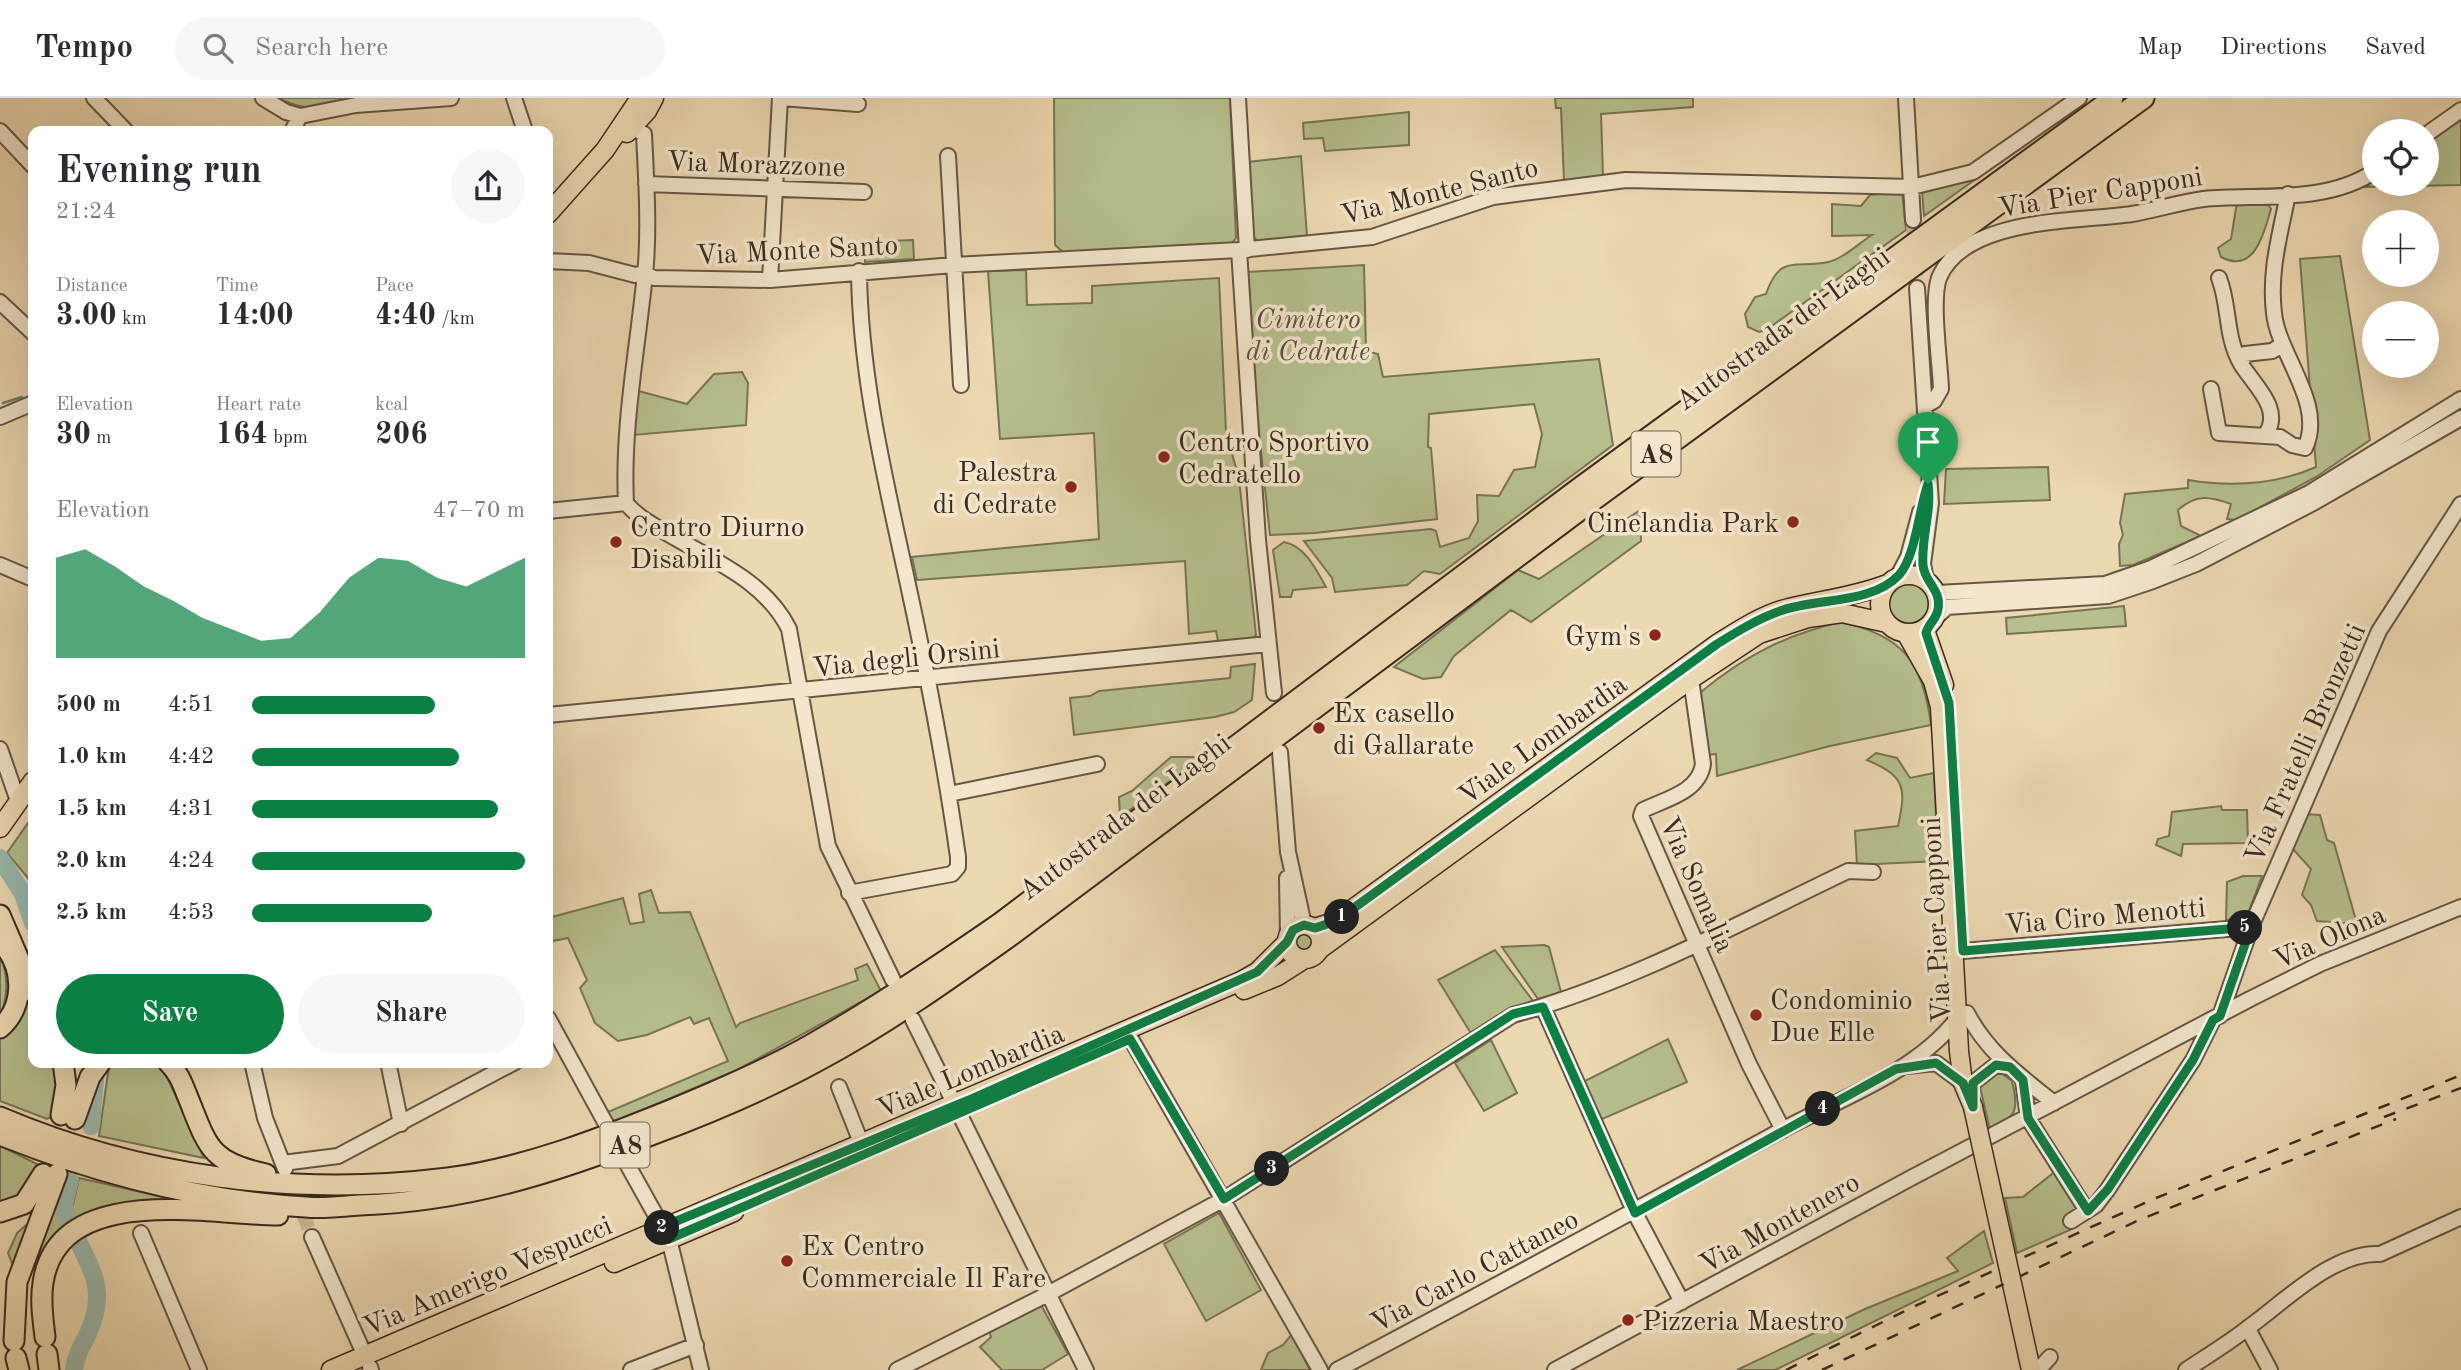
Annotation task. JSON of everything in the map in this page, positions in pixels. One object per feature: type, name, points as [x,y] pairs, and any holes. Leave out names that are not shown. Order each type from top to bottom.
[{"type":"highway","name":"Autostrada dei Laghi","points":[[0,1117],[126,1159],[212,1178],[261,1184],[360,1185],[449,1178],[536,1159],[627,1128],[723,1088],[807,1046],[915,981],[1000,923],[1590,480],[2113,98]]},
{"type":"highway","name":"Autostrada dei Laghi","points":[[0,1135],[87,1166],[194,1193],[307,1208],[397,1204],[450,1198],[487,1190],[581,1162],[771,1085],[819,1061],[914,1004],[1085,880],[1587,505],[2144,98]]},
{"type":"highway","points":[[0,915],[28,980]]},
{"type":"highway","points":[[0,941],[15,966],[20,988],[13,1014],[0,1028]]},
{"type":"highway","points":[[64,1068],[68,1117],[97,1068]]},
{"type":"highway","points":[[173,1068],[179,1076],[211,1149],[227,1163],[248,1170],[278,1177],[326,1177],[450,1169],[536,1159]]},
{"type":"highway","points":[[0,1212],[15,1209],[29,1200],[50,1174],[17,1282],[16,1356]]},
{"type":"highway","points":[[47,1354],[42,1291],[49,1263],[73,1234],[101,1219],[129,1211],[159,1208],[226,1214],[321,1215],[397,1204]]},
{"type":"main road","points":[[553,208],[605,150],[634,128],[647,102]]},
{"type":"main road","points":[[1909,574],[1931,586],[1931,622],[1906,633],[1887,624],[1879,604],[1893,580],[1909,574]]},
{"type":"main road","name":"Viale Lombardia","points":[[1310,927],[1336,921],[1717,644],[1751,623],[1783,610],[1860,595],[1893,580]]},
{"type":"main road","name":"Viale Lombardia","points":[[1320,949],[1691,680],[1759,634],[1808,618],[1856,614],[1887,624]]},
{"type":"main road","name":"Via Pier Capponi","points":[[1931,622],[1926,633],[1949,703],[1963,951],[1962,1016]]},
{"type":"main road","name":"Via Pier Capponi","points":[[1906,633],[1933,681],[1940,707],[1968,1083],[2031,1370]]},
{"type":"main road","points":[[2,824],[28,787]]},
{"type":"main road","points":[[1310,927],[1321,938],[1320,949],[1315,956],[1303,960],[1294,956],[1288,939],[1293,930],[1310,927]]},
{"type":"main road","name":"Viale Lombardia","points":[[666,1233],[862,1145],[957,1110],[1241,981],[1257,972],[1288,939]]},
{"type":"main road","name":"Viale Lombardia","points":[[666,1233],[1278,976],[1303,960]]},
{"type":"main road","name":"Via Amerigo Vespucci","points":[[331,1370],[367,1366],[666,1233]]},
{"type":"street","points":[[94,98],[121,126]]},
{"type":"street","points":[[263,98],[286,112],[300,116],[356,105],[451,98]]},
{"type":"street","points":[[514,98],[523,126]]},
{"type":"street","points":[[770,280],[781,98],[858,104]]},
{"type":"street","points":[[1237,98],[1243,250],[1268,644],[1274,693]]},
{"type":"street","points":[[1906,98],[1913,220]]},
{"type":"street","name":"Via Monte Santo","points":[[553,261],[601,265],[635,275],[644,273],[654,278],[770,280],[859,271],[1243,250],[1372,237],[1493,197],[1586,183],[1626,180],[1912,187],[1973,172],[2078,98]]},
{"type":"street","points":[[2439,126],[2461,110]]},
{"type":"street","points":[[295,126],[300,116]]},
{"type":"street","points":[[626,503],[631,386],[644,273],[646,184],[634,128]]},
{"type":"street","points":[[0,131],[28,161]]},
{"type":"street","points":[[948,156],[961,385]]},
{"type":"street","name":"Via Pier Capponi","points":[[1926,406],[1934,401],[1941,388],[1938,280],[1949,262],[1982,236],[2004,229],[2129,214],[2185,202],[2288,194],[2336,187],[2362,176]]},
{"type":"street","name":"Via Morazzone","points":[[646,184],[864,192]]},
{"type":"street","points":[[2211,389],[2219,433],[2266,434],[2305,448],[2309,440],[2305,397],[2282,345],[2274,314],[2272,281],[2288,194]]},
{"type":"street","points":[[849,893],[953,874],[958,867],[949,794],[928,680],[887,491],[866,370],[860,328],[859,271]]},
{"type":"street","points":[[2219,278],[2225,295],[2234,351],[2271,406],[2272,425],[2266,434]]},
{"type":"street","name":"Via Pier Capponi","points":[[1917,288],[1931,503],[1923,564],[1931,586]]},
{"type":"street","points":[[0,302],[28,328]]},
{"type":"street","points":[[2241,364],[2245,355],[2272,351],[2282,345]]},
{"type":"street","points":[[1931,586],[2105,584],[2151,568],[2309,493],[2461,399]]},
{"type":"street","points":[[0,417],[28,406]]},
{"type":"street","points":[[1931,622],[1947,607],[2108,596],[2153,582],[2196,564],[2454,429],[2461,418]]},
{"type":"street","name":"Via Pier Capponi","points":[[1893,580],[1908,557],[1928,484]]},
{"type":"street","points":[[553,510],[626,503],[658,528],[752,584],[773,604],[789,629],[828,846],[893,980]]},
{"type":"street","name":"Via Fratelli Bronzetti","points":[[2071,1221],[2096,1205],[2115,1179],[2193,1060],[2216,1018],[2251,927],[2379,631],[2461,504]]},
{"type":"street","points":[[0,565],[28,577]]},
{"type":"street","name":"Via degli Orsini","points":[[553,715],[928,680],[1268,644]]},
{"type":"street","name":"Via Somalia","points":[[1691,680],[1703,764],[1701,776],[1696,785],[1641,813],[1749,1064],[1783,1129]]},
{"type":"street","points":[[0,749],[18,801]]},
{"type":"street","points":[[1280,752],[1288,852],[1288,939]]},
{"type":"street","points":[[949,794],[1097,764]]},
{"type":"street","points":[[1288,852],[1310,927]]},
{"type":"street","points":[[897,1370],[1046,1295],[1224,1199],[1513,1014],[1543,1007],[1698,943],[1848,872],[1872,872]]},
{"type":"street","name":"Via Olona","points":[[2216,1018],[2320,964],[2461,907]]},
{"type":"street","name":"Via Ciro Menotti","points":[[1963,951],[2251,927]]},
{"type":"street","points":[[1543,1007],[1635,1213],[1682,1302]]},
{"type":"street","points":[[1896,1069],[1942,1039],[1962,1016],[1979,1037],[2023,1080],[2054,1103]]},
{"type":"street","name":"Via Montenero","points":[[1555,1370],[2216,1018]]},
{"type":"street","points":[[913,1020],[1046,1295],[1086,1370]]},
{"type":"street","points":[[1130,1039],[1320,1370]]},
{"type":"street","points":[[553,1042],[606,1124]]},
{"type":"street","points":[[1896,1069],[1936,1063],[1968,1083],[1996,1065],[2010,1067]]},
{"type":"street","points":[[253,1068],[265,1118],[284,1167],[338,1156],[504,1068]]},
{"type":"street","points":[[389,1068],[401,1124]]},
{"type":"street","name":"Via Carlo Cattaneo","points":[[1337,1370],[1635,1213],[1896,1069]]},
{"type":"street","points":[[2023,1080],[2028,1118],[2088,1211]]},
{"type":"street","points":[[839,1087],[862,1145]]},
{"type":"street","points":[[626,1162],[666,1233],[701,1370]]},
{"type":"street","points":[[2186,1370],[2248,1329],[2318,1274],[2368,1253],[2380,1254],[2461,1217]]},
{"type":"street","points":[[141,1233],[198,1370]]},
{"type":"street","points":[[312,1237],[367,1366]]},
{"type":"street","points":[[2248,1329],[2270,1370]]},
{"type":"street","points":[[631,1370],[696,1345]]},
{"type":"street","points":[[2038,1370],[2050,1357]]},
{"type":"green space","points":[[279,98],[343,98],[319,107],[303,107]]},
{"type":"green space","points":[[1054,98],[1230,98],[1236,238],[1232,243],[1063,252],[1055,245]]},
{"type":"green space","points":[[1555,98],[1693,98],[1693,107],[1601,114],[1603,176],[1564,181],[1561,108],[1556,108]]},
{"type":"green space","points":[[1409,112],[1409,145],[1325,151],[1323,138],[1304,139],[1303,123]]},
{"type":"green space","points":[[2461,119],[2461,185],[2439,185],[2439,135]]},
{"type":"green space","points":[[1301,156],[1307,236],[1258,241],[1251,235],[1248,162]]},
{"type":"green space","points":[[1983,174],[1924,216],[1922,189]]},
{"type":"green space","points":[[1902,191],[1906,230],[1766,330],[1759,332],[1748,327],[1745,314],[1755,297],[1766,294],[1771,281],[1783,268],[1834,260],[1872,235],[1832,236],[1832,204],[1861,206],[1870,195]]},
{"type":"green space","points":[[2237,202],[2267,203],[2271,209],[2256,248],[2250,256],[2233,261],[2221,257],[2218,248],[2231,239]]},
{"type":"green space","points":[[913,240],[914,259],[865,262],[865,242]]},
{"type":"green space","points":[[2340,256],[2370,440],[2316,477],[2236,520],[2227,519],[2231,504],[2209,498],[2191,501],[2178,510],[2181,526],[2201,536],[2133,565],[2120,566],[2119,544],[2123,535],[2120,523],[2125,494],[2188,488],[2188,480],[2237,484],[2269,481],[2316,467],[2300,259]]},
{"type":"green space","name":"Cimitero di Cedrate","points":[[1364,265],[1366,351],[1378,354],[1383,377],[1599,359],[1613,445],[1440,574],[1424,571],[1407,585],[1335,592],[1332,578],[1304,541],[1431,529],[1436,531],[1440,547],[1469,538],[1478,521],[1477,495],[1499,496],[1514,470],[1535,467],[1542,434],[1534,404],[1429,414],[1428,447],[1431,448],[1437,519],[1315,533],[1270,535],[1256,405],[1248,272]]},
{"type":"green space","name":"Centro Sportivo Cedratello","points":[[1026,270],[1027,305],[1092,303],[1092,286],[1219,278],[1226,432],[1239,479],[1256,635],[1253,638],[1218,641],[1216,631],[1189,634],[1185,561],[917,580],[912,557],[1099,539],[1094,433],[1000,439],[988,271]]},
{"type":"green space","points":[[742,372],[748,383],[746,425],[633,435],[635,390],[687,404],[714,374]]},
{"type":"green space","points":[[2048,467],[2050,500],[1944,504],[1946,469]]},
{"type":"green space","points":[[1640,510],[1641,541],[1531,622],[1511,610],[1454,656],[1441,677],[1423,679],[1394,667],[1518,570],[1539,579]]},
{"type":"green space","points":[[1284,542],[1304,553],[1326,587],[1293,590],[1291,597],[1280,597],[1273,550]]},
{"type":"green space","points":[[1908,582],[1923,588],[1929,603],[1923,618],[1908,624],[1893,618],[1887,603],[1893,588]]},
{"type":"green space","points":[[2124,606],[2126,626],[2007,634],[2006,618]]},
{"type":"green space","points":[[1840,622],[1880,635],[1906,655],[1916,669],[1922,685],[1931,725],[1830,746],[1717,776],[1716,754],[1708,755],[1701,692],[1766,648],[1802,633]]},
{"type":"green space","points":[[1255,664],[1252,700],[1234,712],[1215,717],[1074,735],[1070,698],[1090,696],[1099,691],[1230,678],[1231,667]]},
{"type":"green space","points":[[1876,753],[1897,758],[1910,778],[1934,773],[1938,861],[1857,865],[1855,831],[1898,826],[1901,812],[1900,784],[1889,771],[1867,760]]},
{"type":"green space","points":[[1171,757],[1204,757],[1120,817],[1119,797],[1132,791]]},
{"type":"green space","points":[[2221,806],[2222,810],[2247,810],[2248,843],[2183,844],[2181,856],[2156,845],[2158,839],[2169,836],[2172,812]]},
{"type":"green space","points":[[2304,814],[2320,815],[2327,840],[2334,843],[2357,924],[2317,921],[2311,905],[2302,895],[2311,869],[2292,848]]},
{"type":"green space","points":[[28,823],[28,878],[7,853]]},
{"type":"green space","points":[[2243,876],[2262,876],[2246,919],[2226,920],[2227,882]]},
{"type":"green space","points":[[651,890],[659,913],[690,912],[736,1027],[740,1023],[858,980],[855,969],[867,964],[881,991],[737,1070],[614,1122],[608,1112],[728,1061],[709,1018],[694,1024],[690,1017],[647,1035],[618,1041],[595,1023],[580,988],[587,980],[568,938],[553,941],[553,917],[623,898],[630,924],[644,922],[639,894]]},
{"type":"green space","points":[[1305,931],[1313,934],[1316,942],[1313,950],[1305,953],[1297,950],[1294,942],[1297,934]]},
{"type":"green space","points":[[1502,947],[1549,947],[1561,992],[1538,999]]},
{"type":"green space","points":[[1495,950],[1533,1001],[1472,1035],[1438,980]]},
{"type":"green space","points":[[0,956],[6,986],[0,1017]]},
{"type":"green space","points":[[28,998],[28,1068],[56,1068],[57,1074],[53,1116],[47,1119],[0,1101],[0,1037],[24,1008]]},
{"type":"green space","points":[[1668,1039],[1687,1082],[1600,1120],[1583,1082]]},
{"type":"green space","points":[[1491,1040],[1517,1093],[1484,1111],[1455,1063]]},
{"type":"green space","points":[[109,1068],[163,1068],[204,1158],[99,1136]]},
{"type":"green space","points":[[1997,1070],[2012,1081],[2015,1106],[2014,1112],[2006,1121],[1990,1130],[1980,1087]]},
{"type":"green space","points":[[0,1146],[39,1165],[27,1192],[0,1205]]},
{"type":"green space","points":[[2057,1170],[2082,1208],[2067,1220],[2070,1230],[2017,1253],[2005,1198],[2023,1197]]},
{"type":"green space","points":[[66,1174],[58,1208],[64,1231],[49,1247],[36,1269],[46,1226]]},
{"type":"green space","points":[[79,1178],[194,1204],[78,1222],[72,1209]]},
{"type":"green space","points":[[1219,1213],[1261,1290],[1206,1321],[1164,1244]]},
{"type":"green space","points":[[33,1219],[14,1268],[8,1253],[17,1233]]},
{"type":"green space","points":[[1984,1231],[1993,1263],[1775,1370],[1737,1370],[1865,1309],[1958,1271],[1947,1258]]},
{"type":"green space","points":[[1041,1305],[1068,1354],[1042,1370],[1002,1370],[980,1347],[991,1337],[989,1331]]},
{"type":"green space","points":[[1292,1334],[1310,1370],[1261,1370],[1268,1353],[1283,1345]]},
{"type":"waterway","points":[[3,403],[22,397]]},
{"type":"waterway","points":[[0,858],[23,894],[28,908]]},
{"type":"waterway","points":[[91,1126],[95,1080]]},
{"type":"waterway","points":[[69,1225],[64,1204],[70,1180]]},
{"type":"waterway","points":[[74,1370],[77,1356],[93,1320],[97,1296],[93,1275],[77,1239]]},
{"type":"tunnel","points":[[1913,220],[1917,288]]},
{"type":"tunnel","points":[[288,1176],[312,1237]]},
{"type":"railway","points":[[1786,1370],[1915,1306],[2156,1198],[2461,1075]]},
{"type":"railway","points":[[2384,1117],[2461,1088]]},
{"type":"railway","points":[[1822,1370],[2139,1220],[2396,1119]]},
{"type":"place","name":"Centro Sportivo Cedratello","points":[[1164,457]]},
{"type":"place","name":"Palestra di Cedrate","points":[[1071,487]]},
{"type":"place","name":"Cinelandia Park","points":[[1793,522]]},
{"type":"place","name":"Centro Diurno Disabili","points":[[616,542]]},
{"type":"place","name":"Gym's","points":[[1655,635]]},
{"type":"place","name":"Ex casello di Gallarate","points":[[1319,728]]},
{"type":"place","name":"Condominio Due Elle","points":[[1756,1015]]},
{"type":"place","name":"Ex Centro Commerciale Il Fare","points":[[787,1261]]},
{"type":"place","name":"Pizzeria Maestro","points":[[1628,1320]]},
{"type":"route","points":[[1928,484],[1931,503],[1923,564],[1926,579],[1937,593],[1938,609],[1926,633],[1949,703],[1963,951],[2251,927],[2220,1016],[2213,1020],[2193,1060],[2108,1189],[2088,1211],[2028,1118],[2023,1080],[2010,1067],[1996,1065],[1983,1072],[1973,1083],[1973,1107],[1963,1083],[1952,1072],[1936,1063],[1919,1063],[1896,1069],[1635,1213],[1543,1007],[1513,1014],[1224,1199],[1130,1039],[973,1110],[669,1239],[662,1227],[741,1197],[969,1100],[1257,972],[1287,942],[1297,927],[1304,925],[1315,928],[1336,921],[1717,644],[1751,623],[1783,610],[1860,595],[1887,584],[1898,576],[1908,557],[1928,484]]}]
